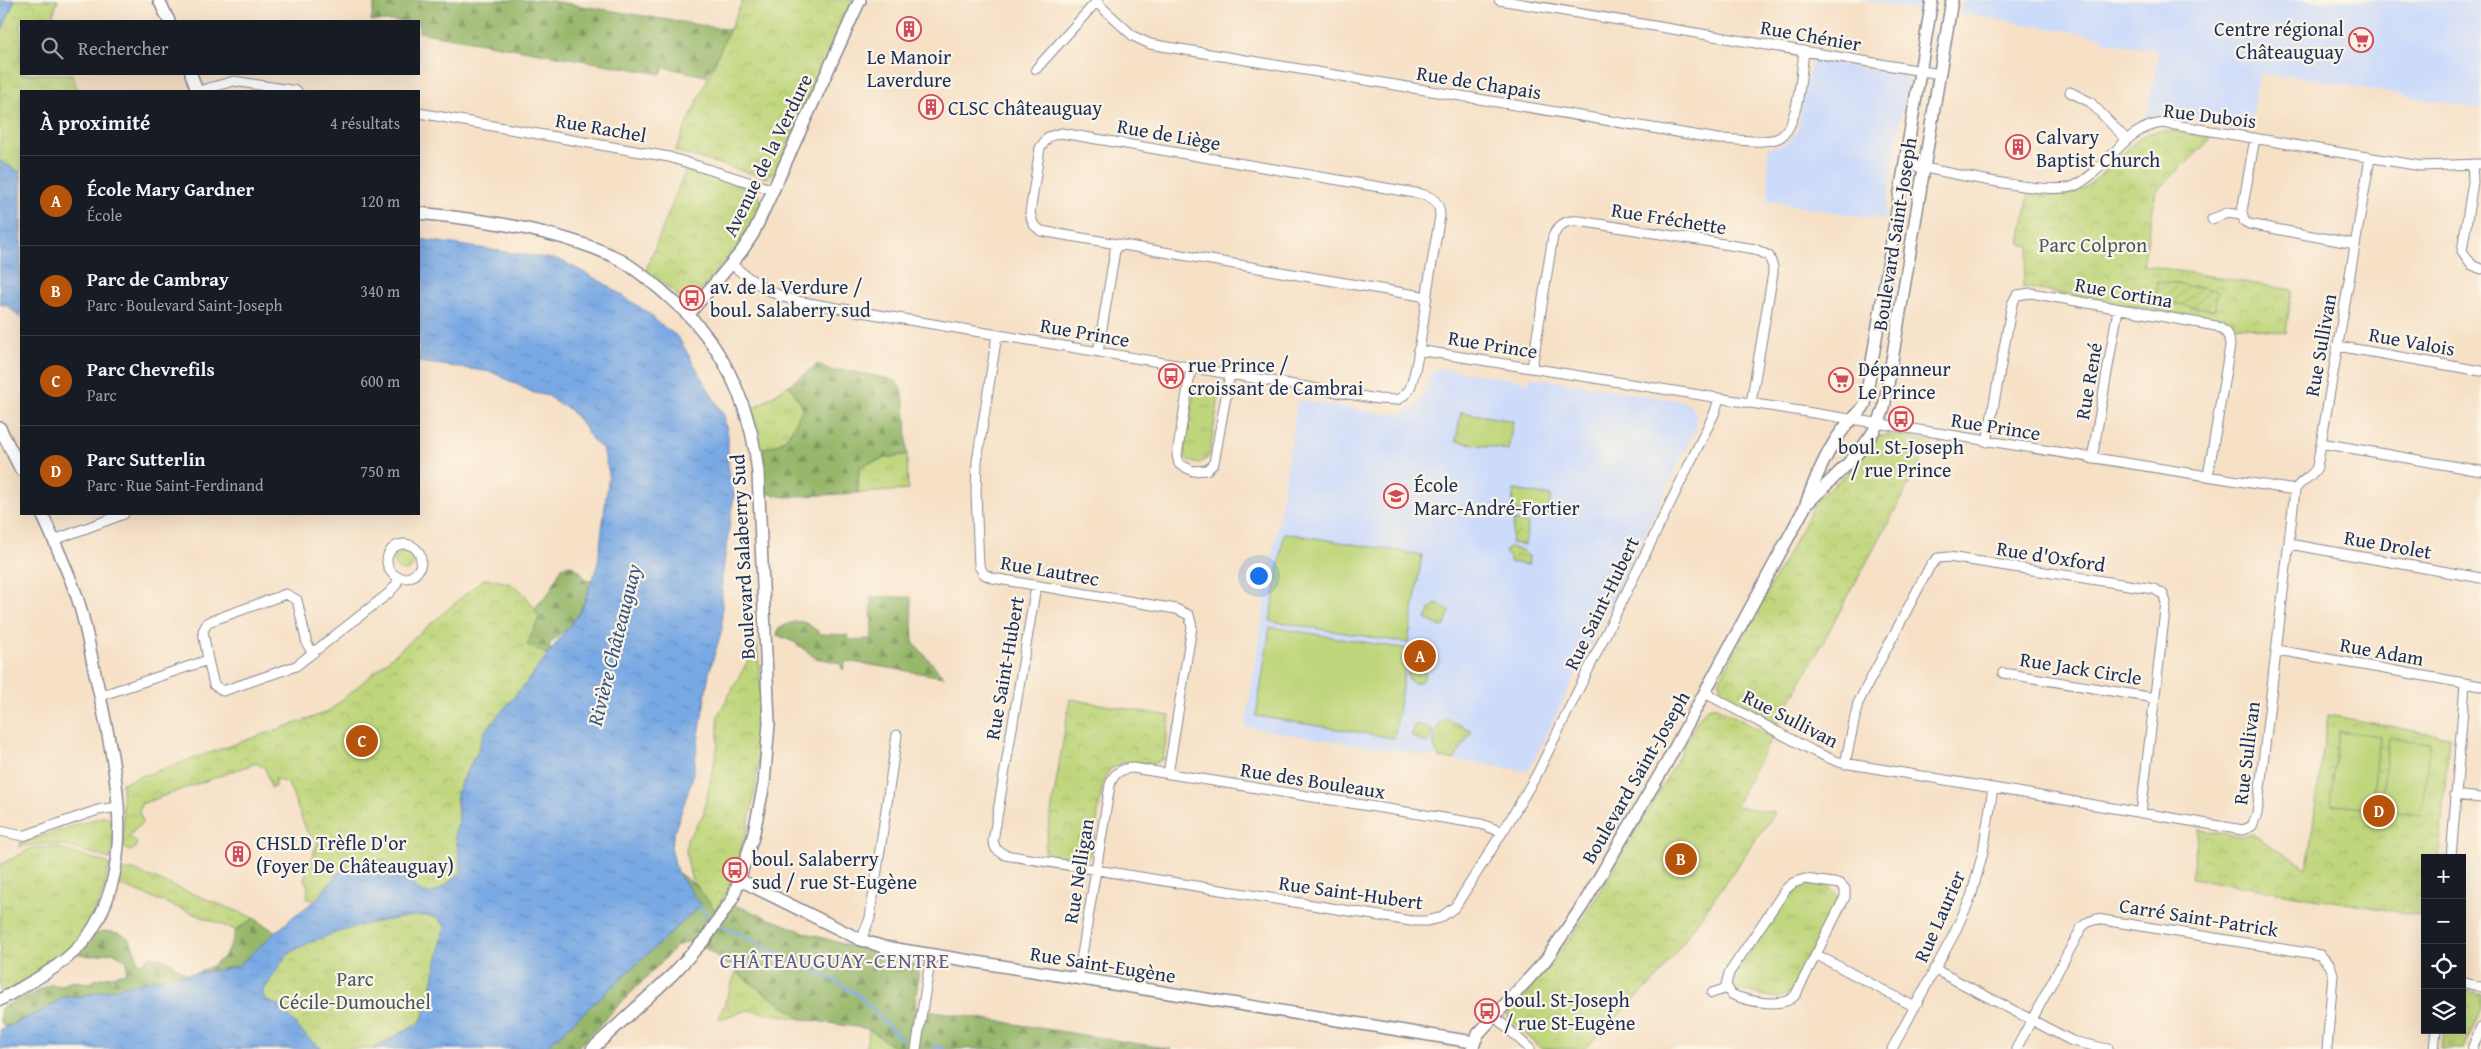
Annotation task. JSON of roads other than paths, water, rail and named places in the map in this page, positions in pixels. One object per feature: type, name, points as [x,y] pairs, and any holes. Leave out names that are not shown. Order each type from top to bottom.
[{"type":"street","points":[[159,0],[168,20]]},
{"type":"street","name":"Avenue de la Verdure","points":[[688,315],[731,264],[753,234],[860,0]]},
{"type":"street","name":"Rue Chénier","points":[[1499,0],[1940,74]]},
{"type":"street","points":[[1036,69],[1097,1]]},
{"type":"street","name":"Rue de Chapais","points":[[1097,1],[1133,36],[1150,44],[1718,139],[1772,140],[1782,137],[1788,131],[1793,119],[1804,51]]},
{"type":"street","points":[[1931,3],[1952,4]]},
{"type":"street","name":"Boulevard Saint-Joseph","points":[[1473,1046],[1478,1034],[1545,961],[1569,927],[1647,798],[1805,507],[1824,464],[1844,428],[1865,404],[1931,3]]},
{"type":"street","name":"Boulevard Saint-Joseph","points":[[1805,507],[1848,463],[1877,424],[1884,408],[1952,4]]},
{"type":"street","points":[[191,75],[198,90]]},
{"type":"street","points":[[202,90],[234,81],[291,90]]},
{"type":"street","points":[[2070,92],[2090,102],[2127,140]]},
{"type":"street","name":"Rue Rachel","points":[[420,113],[669,157],[774,190]]},
{"type":"street","name":"Rue Dubois","points":[[1905,164],[2035,187],[2065,188],[2084,180],[2127,140],[2142,129],[2163,123],[2426,167],[2476,164],[2462,251],[2472,265],[2481,269]]},
{"type":"street","name":"Rue de Liège","points":[[1418,350],[1427,297],[1440,216],[1436,201],[1428,195],[1061,133],[1048,137],[1040,148],[1030,206],[1033,224],[1046,233],[1427,297]]},
{"type":"street","points":[[2255,138],[2242,214],[2244,221],[2250,224],[2355,244]]},
{"type":"street","name":"Rue Sullivan","points":[[1705,692],[1821,756],[1845,764],[2243,830],[2254,824],[2277,650],[2295,490],[2300,483],[2316,470],[2370,158]]},
{"type":"street","name":"Boulevard Salaberry Sud","points":[[420,213],[517,228],[599,250],[633,267],[688,315],[717,353],[738,395],[749,424],[758,473],[769,740],[758,820],[740,880],[730,903],[706,938],[672,975],[592,1049]]},
{"type":"street","points":[[2212,219],[2227,213],[2242,214]]},
{"type":"street","name":"Rue Fréchette","points":[[1532,368],[1553,236],[1558,227],[1565,222],[1588,223],[1755,249],[1769,256],[1772,261],[1773,273],[1751,402]]},
{"type":"street","points":[[1098,352],[1116,245]]},
{"type":"street","name":"Rue Prince","points":[[731,264],[760,286],[782,298],[1191,368],[1394,400],[1405,395],[1410,388],[1418,350],[2295,490]]},
{"type":"street","name":"Rue Cortina","points":[[1987,442],[2011,309],[2018,295],[2031,293],[2216,326],[2228,335],[2230,346],[2208,476]]},
{"type":"street","name":"Rue René","points":[[2092,459],[2118,309]]},
{"type":"street","name":"Rue Lautrec","points":[[997,334],[977,461],[978,562],[984,574],[992,578],[1176,609],[1189,615],[1191,633],[1168,774]]},
{"type":"street","name":"Rue Valois","points":[[2337,346],[2481,371]]},
{"type":"street","points":[[1191,368],[1177,455],[1179,464],[1193,471],[1208,470],[1216,458],[1230,374]]},
{"type":"street","name":"Rue Saint-Hubert","points":[[1036,586],[995,832],[994,846],[998,851],[1005,855],[1411,921],[1426,921],[1440,918],[1455,907],[1537,774],[1715,412],[1720,398]]},
{"type":"street","points":[[0,428],[20,468]]},
{"type":"street","points":[[2321,443],[2481,471]]},
{"type":"street","points":[[0,1000],[60,963],[80,946],[93,928],[103,908],[114,870],[118,846],[117,786],[100,696],[79,605],[42,515]]},
{"type":"street","points":[[54,540],[121,515]]},
{"type":"street","name":"Rue Drolet","points":[[2289,544],[2481,578]]},
{"type":"street","name":"Rue d'Oxford","points":[[1845,764],[1858,702],[1930,566],[1940,557],[2160,592],[2165,596],[2166,602],[2141,813]]},
{"type":"street","points":[[313,653],[307,644],[297,600],[286,594],[208,622],[203,631],[214,685],[223,691],[296,666],[313,653],[389,593],[396,585],[399,577]]},
{"type":"street","name":"Rue Adam","points":[[2277,650],[2481,686]]},
{"type":"street","points":[[100,696],[208,660]]},
{"type":"street","name":"Rue Jack Circle","points":[[2003,673],[2154,698]]},
{"type":"street","points":[[2450,854],[2465,684]]},
{"type":"street","points":[[862,940],[870,918],[897,735]]},
{"type":"street","name":"Rue des Bouleaux","points":[[1118,772],[1132,768],[1484,825],[1502,832]]},
{"type":"street","name":"Rue Nelligan","points":[[1078,979],[1111,780],[1118,772]]},
{"type":"street","name":"Rue Laurier","points":[[1892,1049],[1960,922],[1974,889],[1983,852],[1993,788]]},
{"type":"street","points":[[2455,795],[2481,798]]},
{"type":"street","points":[[0,831],[23,836],[98,810],[118,807]]},
{"type":"street","points":[[1801,879],[1837,882],[1843,886],[1846,893],[1841,909],[1817,955],[1796,994],[1785,1002],[1777,1004],[1739,997],[1730,994],[1726,988],[1729,974],[1786,890],[1793,882],[1801,879]]},
{"type":"street","name":"Rue Saint-Eugène","points":[[740,880],[862,940],[884,947],[1473,1046]]},
{"type":"street","name":"Carré Saint-Patrick","points":[[2016,1049],[2082,927],[2093,920],[2102,919],[2320,955],[2330,965],[2333,974],[2327,1049]]},
{"type":"street","points":[[1817,955],[1915,1007]]},
{"type":"street","points":[[916,1049],[930,956]]},
{"type":"street","points":[[1934,969],[2077,1043],[2108,1049]]},
{"type":"street","points":[[2466,983],[2481,987]]},
{"type":"street","points":[[1712,993],[1726,988]]},
{"type":"street","points":[[1494,1016],[1530,1049]]},
{"type":"street","points":[[2472,1049],[2481,1027]]},
{"type":"street","points":[[2434,1049],[2436,1034]]},
{"type":"water","points":[[0,0],[15,0],[0,35]]},
{"type":"water","points":[[0,161],[20,172],[20,318],[8,306],[0,304]]},
{"type":"water","name":"Rivière Châteauguay","points":[[420,239],[560,260],[602,282],[650,314],[657,322],[678,337],[724,416],[728,436],[728,465],[734,494],[722,578],[722,629],[709,673],[692,780],[671,847],[677,872],[701,905],[544,1049],[372,1049],[421,1022],[426,1011],[445,926],[438,919],[424,916],[384,920],[336,933],[298,948],[284,959],[262,994],[266,1000],[280,1007],[305,1035],[323,1049],[0,1049],[0,1030],[46,1009],[63,997],[76,997],[175,975],[218,971],[238,966],[294,916],[316,900],[337,874],[365,861],[385,862],[409,876],[417,889],[425,894],[436,892],[462,872],[455,832],[459,822],[457,792],[478,751],[484,732],[527,682],[582,609],[598,563],[609,473],[602,448],[594,442],[568,408],[555,402],[549,396],[534,393],[492,372],[420,362]]},
{"type":"waterway","points":[[698,904],[708,918]]},
{"type":"waterway","points":[[724,927],[833,980],[858,995],[902,1040]]},
{"type":"waterway","points":[[934,1046],[944,1049]]},
{"type":"place","name":"Le Manoir Laverdure","points":[[909,29]]},
{"type":"place","name":"Centre régional Châteauguay","points":[[2361,40]]},
{"type":"place","name":"CLSC Châteauguay","points":[[931,107]]},
{"type":"place","name":"Calvary Baptist Church","points":[[2018,147]]},
{"type":"place","name":"av. de la Verdure / boul. Salaberry sud","points":[[692,298]]},
{"type":"place","name":"rue Prince / croissant de Cambrai","points":[[1171,376]]},
{"type":"place","name":"Dépanneur Le Prince","points":[[1841,380]]},
{"type":"place","name":"boul. St-Joseph / rue Prince","points":[[1901,419]]},
{"type":"place","name":"École Marc-André-Fortier","points":[[1396,496]]},
{"type":"place","name":"École Mary Gardner","points":[[1420,656]]},
{"type":"place","name":"Parc Chevrefils","points":[[362,741]]},
{"type":"place","name":"Parc Sutterlin","points":[[2379,811]]},
{"type":"place","name":"CHSLD Trèfle D'or (Foyer De Châteauguay)","points":[[238,854]]},
{"type":"place","name":"Parc de Cambray","points":[[1681,859]]},
{"type":"place","name":"boul. Salaberry sud / rue St-Eugène","points":[[735,870]]},
{"type":"place","name":"boul. St-Joseph / rue St-Eugène","points":[[1487,1011]]},
{"type":"district","name":"CHÂTEAUGUAY-CENTRE","points":[[835,960]]},
{"type":"park label","name":"Parc Colpron","points":[[2093,244]]},
{"type":"park label","name":"Parc Cécile-Dumouchel","points":[[355,990]]}]
